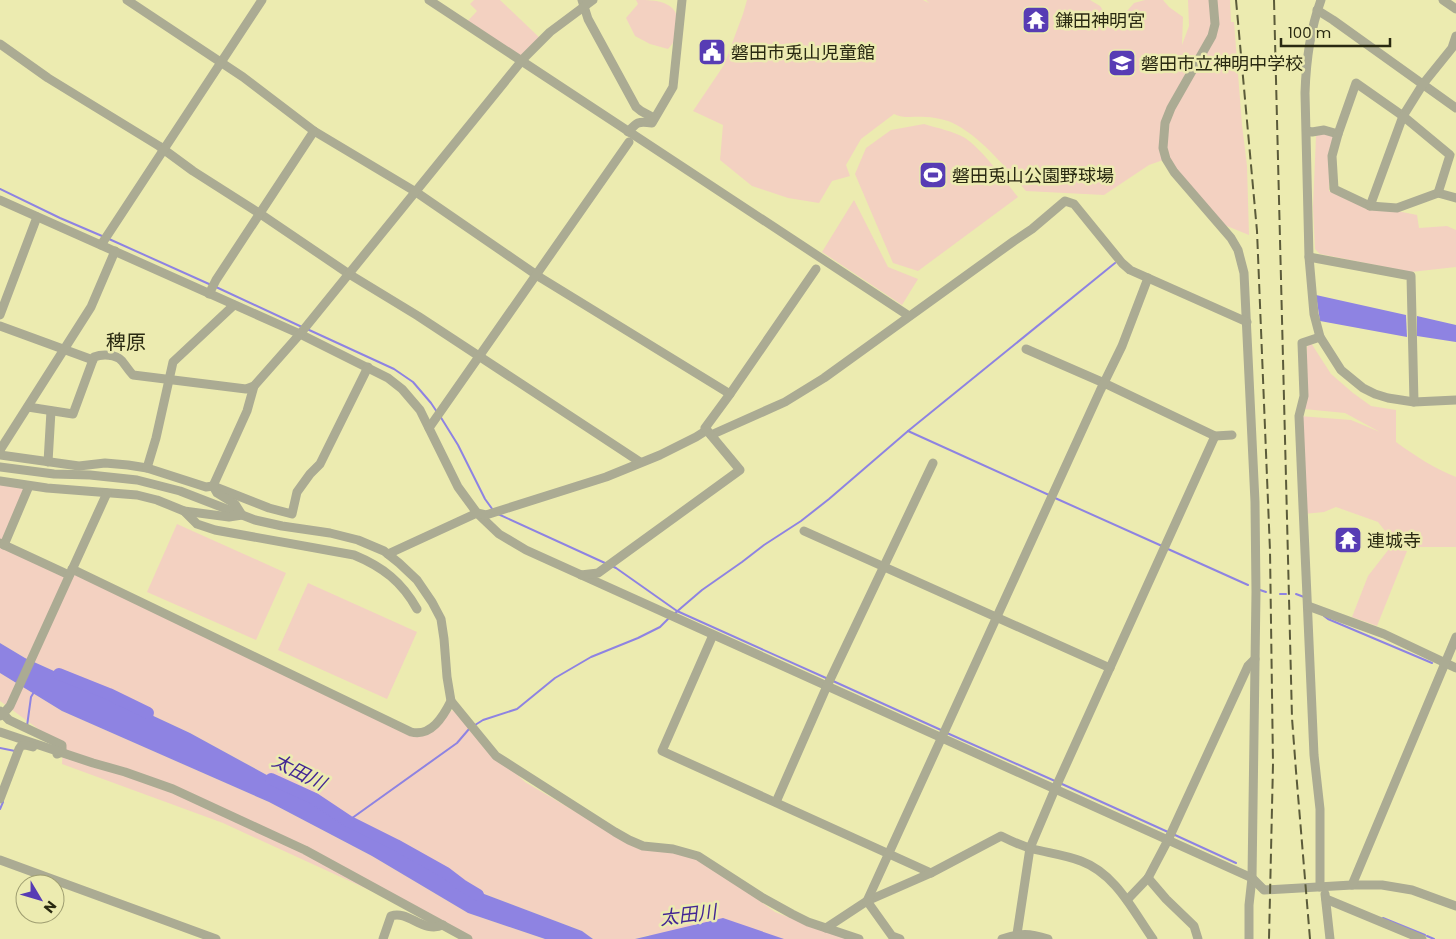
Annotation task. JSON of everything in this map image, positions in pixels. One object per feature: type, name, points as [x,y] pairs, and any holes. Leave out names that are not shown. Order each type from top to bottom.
[{"type":"street","points":[[126,0],[243,77],[314,131],[416,192],[536,275],[730,394]]},
{"type":"street","points":[[101,245],[262,0]]},
{"type":"street","points":[[429,0],[909,316]]},
{"type":"street","points":[[213,486],[247,411],[254,386],[300,334],[534,48],[583,3],[593,0]]},
{"type":"street","points":[[628,132],[636,123],[652,123],[673,87],[682,0]]},
{"type":"street","points":[[1212,0],[1215,24],[1212,36],[1171,108],[1165,123],[1163,148],[1166,159],[1174,172],[1238,250],[1244,274],[1255,502],[1252,878],[1249,905],[1249,939]]},
{"type":"street","points":[[1321,0],[1317,10],[1306,69],[1308,258],[1314,314],[1320,337],[1341,370],[1363,388],[1388,398],[1414,402],[1456,400]]},
{"type":"street","points":[[1443,0],[1456,9]]},
{"type":"street","points":[[583,3],[588,19],[636,107],[654,118]]},
{"type":"street","points":[[1317,10],[1456,108]]},
{"type":"street","points":[[1370,206],[1403,116],[1423,84],[1452,48],[1456,36]]},
{"type":"street","points":[[0,44],[48,78],[164,149],[193,171],[349,274],[418,316],[640,462]]},
{"type":"street","points":[[1438,193],[1450,155],[1403,116],[1356,83],[1332,156],[1334,189],[1370,206],[1397,208],[1438,193],[1456,198]]},
{"type":"street","points":[[1307,131],[1324,130],[1338,134]]},
{"type":"street","points":[[209,294],[259,213],[314,131]]},
{"type":"street","points":[[429,428],[630,142]]},
{"type":"street","points":[[0,200],[300,334],[388,378],[402,388],[420,410],[458,487],[477,513],[499,534],[511,542],[580,575],[1252,878],[1264,890]]},
{"type":"street","points":[[388,554],[477,513],[486,515],[606,477],[793,397],[824,378],[1032,229],[1065,202],[1074,204],[1122,263],[1130,270],[1247,322]]},
{"type":"street","points":[[0,315],[37,217]]},
{"type":"street","points":[[0,450],[92,308],[115,251]]},
{"type":"street","points":[[1308,258],[1410,276],[1414,402]]},
{"type":"street","points":[[580,575],[598,573],[740,470],[705,428],[816,269]]},
{"type":"street","points":[[867,901],[1122,346],[1148,278]]},
{"type":"street","points":[[146,468],[156,438],[173,362],[234,305]]},
{"type":"street","points":[[0,326],[93,360]]},
{"type":"street","points":[[1320,337],[1302,343],[1304,396],[1299,416],[1314,755],[1320,809],[1323,887],[1330,939]]},
{"type":"street","points":[[1026,349],[1104,383],[1215,436],[1232,435]]},
{"type":"street","points":[[28,407],[73,414],[94,357],[101,354],[113,356],[121,360],[133,375],[246,389],[254,386]]},
{"type":"street","points":[[0,455],[79,466],[105,463],[146,468],[206,487],[213,486],[269,508],[292,514],[297,492],[320,464],[368,367]]},
{"type":"street","points":[[48,462],[52,411]]},
{"type":"street","points":[[1017,934],[1030,848],[1215,436]]},
{"type":"street","points":[[776,802],[827,686],[933,463]]},
{"type":"street","points":[[0,467],[54,474],[137,480],[180,491],[255,520],[330,533],[358,540],[384,551],[417,580],[432,602],[441,620],[451,702],[496,756],[629,840],[643,846],[673,849],[698,856],[770,902],[808,922],[859,939]]},
{"type":"street","points":[[0,481],[29,486],[144,497],[184,511],[230,517],[242,514]]},
{"type":"street","points":[[29,486],[2,544],[411,732],[417,734],[437,724],[451,702]]},
{"type":"street","points":[[213,486],[217,493],[235,504],[242,514]]},
{"type":"street","points":[[62,752],[62,745],[9,720],[1,714],[10,706],[107,493]]},
{"type":"street","points":[[184,511],[197,524],[215,530],[354,555],[372,563],[393,578],[409,594],[417,609]]},
{"type":"street","points":[[804,531],[1110,668]]},
{"type":"street","points":[[1308,606],[1384,634],[1456,668]]},
{"type":"street","points":[[713,635],[662,751],[931,873]]},
{"type":"street","points":[[1352,885],[1456,637]]},
{"type":"street","points":[[1127,900],[1148,878],[1168,840],[1248,666],[1255,659]]},
{"type":"street","points":[[0,732],[173,788],[305,850],[468,939]]},
{"type":"street","points":[[0,799],[21,746],[26,745],[58,755],[62,752]]},
{"type":"street","points":[[826,928],[867,901],[931,873],[1000,836],[1030,848],[1081,861],[1106,875],[1127,900],[1153,939]]},
{"type":"street","points":[[0,860],[216,939]]},
{"type":"street","points":[[1148,878],[1166,899],[1194,926],[1198,939]]},
{"type":"street","points":[[1249,905],[1264,890],[1352,885],[1412,890],[1456,906]]},
{"type":"street","points":[[1326,899],[1422,939]]},
{"type":"street","points":[[867,901],[892,936],[900,939]]},
{"type":"street","points":[[383,939],[391,916],[396,914],[423,926],[438,927],[443,925]]},
{"type":"street","points":[[1002,939],[1017,934],[1034,935],[1048,939]]},
{"type":"shaded area","points":[[474,0],[500,0],[542,40],[524,58],[465,24],[477,11],[470,4]]},
{"type":"shaded area","points":[[636,0],[661,2],[671,7],[674,11],[678,21],[678,37],[668,49],[650,44],[635,36],[626,18],[638,4]]},
{"type":"shaded area","points":[[747,0],[923,0],[929,3],[926,0],[1090,0],[1100,6],[1114,26],[1134,3],[1145,0],[1163,0],[1183,17],[1182,45],[1189,26],[1188,0],[1230,0],[1231,22],[1234,22],[1247,166],[1249,235],[1217,222],[1166,159],[1149,165],[1104,195],[1026,191],[970,133],[948,121],[931,117],[905,117],[894,114],[861,139],[846,165],[850,176],[832,181],[819,203],[788,198],[752,186],[720,160],[723,125],[693,111],[724,65]]},
{"type":"shaded area","points":[[924,124],[955,133],[972,143],[986,157],[1018,197],[918,271],[893,263],[855,174],[866,148],[891,130]]},
{"type":"shaded area","points":[[1326,133],[1334,137],[1329,154],[1329,191],[1370,210],[1397,211],[1417,215],[1419,228],[1447,226],[1456,230],[1456,267],[1411,272],[1320,254],[1315,249],[1313,207],[1316,136]]},
{"type":"shaded area","points":[[854,200],[888,267],[918,279],[902,305],[822,252]]},
{"type":"shaded area","points":[[1316,295],[1406,315],[1407,337],[1320,321]]},
{"type":"shaded area","points":[[1417,316],[1456,325],[1456,342],[1417,336]]},
{"type":"shaded area","points":[[1311,343],[1331,374],[1353,393],[1371,406],[1396,410],[1396,442],[1440,470],[1456,477],[1456,547],[1398,547],[1378,522],[1336,507],[1324,512],[1303,514],[1299,416],[1351,420],[1380,432],[1345,413],[1304,409],[1307,347]]},
{"type":"shaded area","points":[[0,485],[29,486],[5,544],[155,609],[417,734],[456,708],[488,747],[525,782],[639,849],[698,856],[775,912],[846,939],[649,939],[649,935],[635,939],[593,939],[582,931],[463,886],[329,809],[190,733],[25,658],[0,643]]},
{"type":"shaded area","points":[[177,524],[286,573],[256,640],[147,592]]},
{"type":"shaded area","points":[[1389,549],[1407,551],[1377,626],[1352,617],[1368,576]]},
{"type":"shaded area","points":[[308,583],[417,632],[387,699],[278,650]]},
{"type":"shaded area","points":[[0,643],[25,658],[190,733],[329,809],[463,886],[582,931],[593,939],[545,939],[468,913],[372,856],[269,802],[62,711],[0,673]]},
{"type":"shaded area","points":[[0,673],[62,711],[269,802],[372,856],[468,913],[545,939],[468,939],[428,917],[223,823],[62,764],[63,747],[0,701]]},
{"type":"shaded area","points":[[723,918],[784,939],[635,939]]},
{"type":"waterway","points":[[0,189],[102,236]]},
{"type":"waterway","points":[[109,239],[209,284]]},
{"type":"waterway","points":[[674,614],[702,590],[801,521],[829,499],[908,431],[1115,263]]},
{"type":"waterway","points":[[216,287],[302,327]]},
{"type":"waterway","points":[[307,329],[394,369],[413,382],[437,412]]},
{"type":"waterway","points":[[440,416],[458,445],[485,499],[493,510]]},
{"type":"waterway","points":[[908,431],[1049,495]]},
{"type":"waterway","points":[[1055,498],[1162,546]]},
{"type":"waterway","points":[[498,514],[605,563]]},
{"type":"waterway","points":[[1168,549],[1248,585]]},
{"type":"waterway","points":[[612,566],[677,611],[826,678]]},
{"type":"waterway","points":[[1260,590],[1266,592]]},
{"type":"waterway","points":[[1280,594],[1286,594]]},
{"type":"waterway","points":[[1296,594],[1304,597]]},
{"type":"waterway","points":[[1324,616],[1432,663]]},
{"type":"waterway","points":[[475,725],[483,720],[517,709],[555,678],[591,657],[660,627],[668,619]]},
{"type":"waterway","name":"太田川","points":[[59,674],[109,694],[148,713]]},
{"type":"waterway","points":[[833,681],[941,730]]},
{"type":"waterway","points":[[27,726],[31,697],[34,692]]},
{"type":"waterway","points":[[348,821],[457,743],[469,729]]},
{"type":"waterway","points":[[947,733],[1055,781]]},
{"type":"waterway","points":[[0,748],[15,751]]},
{"type":"waterway","name":"太田川","points":[[271,779],[315,799],[348,821],[446,873],[478,895]]},
{"type":"waterway","points":[[1062,784],[1168,832]]},
{"type":"waterway","points":[[0,809],[3,802]]},
{"type":"waterway","points":[[1175,835],[1236,863]]},
{"type":"waterway","points":[[1383,918],[1425,935]]},
{"type":"waterway","points":[[1427,936],[1434,939]]},
{"type":"railway","points":[[1236,0],[1257,231],[1270,551],[1273,764],[1269,939]]},
{"type":"railway","points":[[1274,0],[1292,718],[1310,939]]},
{"type":"place","name":"鎌田神明宮","points":[[1036,20]]},
{"type":"place","name":"磐田市兎山児童館","points":[[712,52]]},
{"type":"place","name":"磐田市立神明中学校","points":[[1122,63]]},
{"type":"place","name":"磐田兎山公園野球場","points":[[933,175]]},
{"type":"place","name":"連城寺","points":[[1348,540]]},
{"type":"district","name":"稗原","points":[[126,342]]}]
